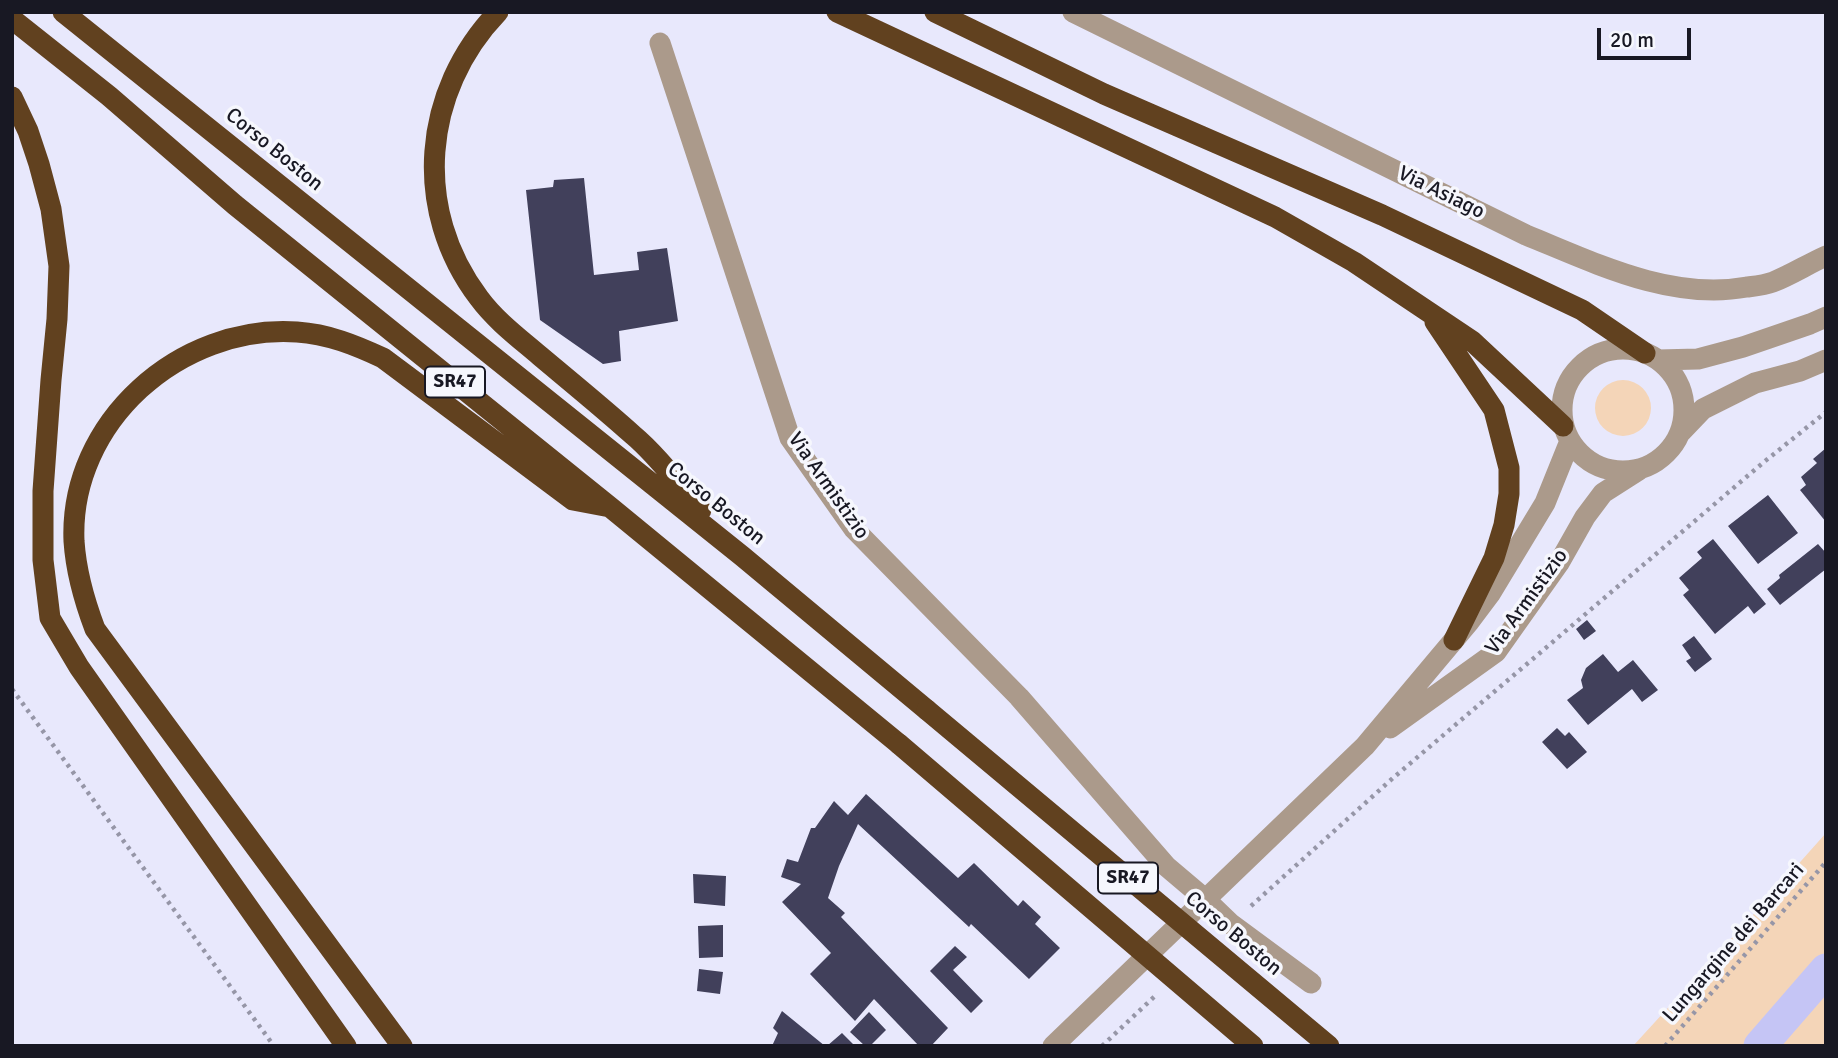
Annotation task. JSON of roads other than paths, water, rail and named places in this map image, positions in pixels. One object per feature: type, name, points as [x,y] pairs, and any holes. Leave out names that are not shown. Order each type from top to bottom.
[{"type":"highway","name":"Corso Boston","points":[[63,12],[742,556],[1329,1046]]},
{"type":"highway","points":[[498,12],[464,54],[450,83],[440,114],[434,146],[434,178],[438,210],[447,242],[467,280],[500,322],[636,437],[742,556]]},
{"type":"highway","points":[[837,12],[1275,217],[1354,262],[1472,341],[1567,434]]},
{"type":"highway","points":[[934,12],[1104,94],[1382,215],[1582,310],[1651,356]]},
{"type":"highway","name":"SR47","points":[[12,19],[109,96],[235,205],[899,744],[1253,1046]]},
{"type":"highway","points":[[12,97],[28,131],[39,164],[51,209],[59,266],[43,491],[43,560],[50,618],[79,667],[346,1046]]},
{"type":"highway","points":[[1428,311],[1494,410],[1509,468],[1509,494],[1504,525],[1494,558],[1454,640]]},
{"type":"highway","points":[[402,1046],[95,629],[84,600],[74,538],[77,507],[95,448],[111,421],[131,397],[178,359],[206,346],[236,337],[266,332],[296,332],[336,339],[383,358],[573,500],[610,507]]},
{"type":"street","name":"Via Asiago","points":[[1073,12],[1526,235],[1630,275],[1681,288],[1727,291],[1771,283],[1826,256]]},
{"type":"street","name":"Via Armistizio","points":[[660,43],[790,438],[854,529],[1018,697],[1166,866],[1231,924],[1311,983]]},
{"type":"street","name":"Via Armistizio","points":[[1053,1046],[1365,746],[1490,594],[1545,503],[1567,434],[1561,409],[1564,393],[1571,377],[1582,365],[1596,355],[1628,349],[1651,356],[1698,359],[1743,347],[1826,317]]},
{"type":"street","points":[[1651,356],[1674,376],[1680,386],[1684,409],[1681,432]]},
{"type":"street","name":"Via Armistizio","points":[[1365,746],[1496,652],[1559,563],[1585,517],[1603,493],[1657,462],[1703,409],[1755,383],[1800,371],[1826,360]]},
{"type":"street","points":[[1567,434],[1577,452],[1599,467],[1626,472],[1639,470]]},
{"type":"waterway","points":[[1760,1046],[1826,970]]}]
